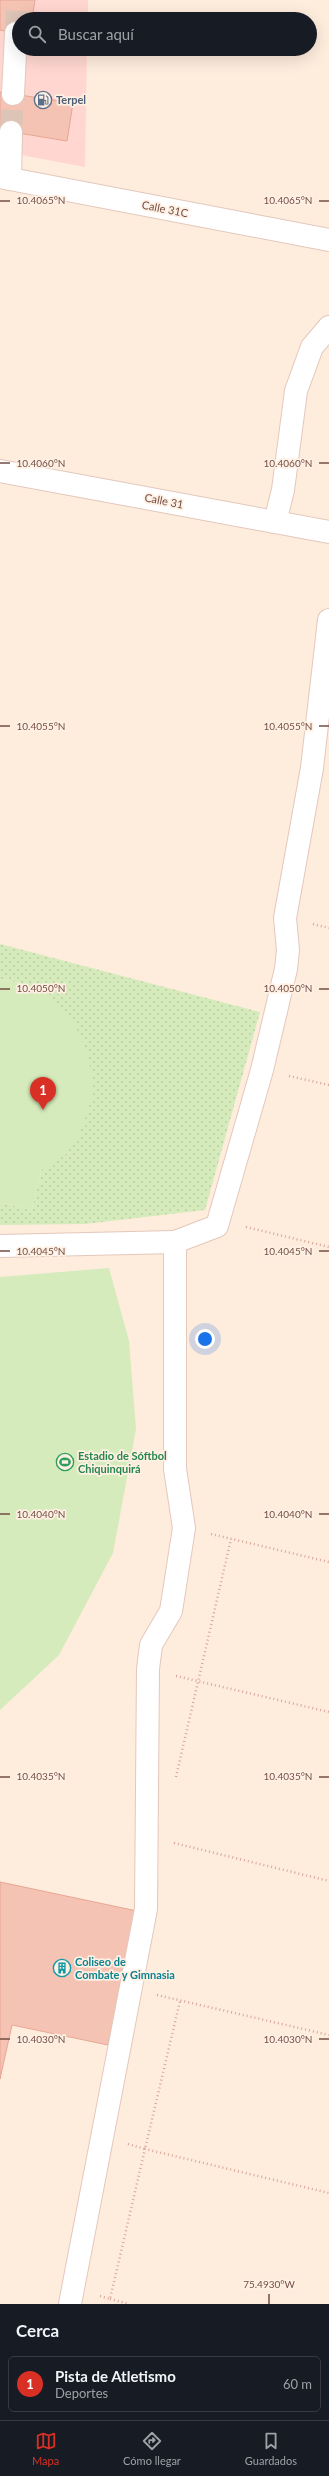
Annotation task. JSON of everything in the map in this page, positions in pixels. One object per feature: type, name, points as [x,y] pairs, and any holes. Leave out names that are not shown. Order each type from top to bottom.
[{"type":"street","points":[[13,94],[15,56]]},
{"type":"street","points":[[5,178],[11,132]]},
{"type":"street","name":"Calle 31C","points":[[5,178],[329,240]]},
{"type":"street","points":[[276,522],[283,490],[296,391],[312,347],[329,327]]},
{"type":"street","name":"Calle 31","points":[[0,471],[329,532]]},
{"type":"street","points":[[0,1246],[175,1242],[217,1226],[262,1070],[286,969],[288,950],[285,918],[312,768],[329,620]]},
{"type":"street","points":[[72,2297],[146,1909],[148,1669],[151,1645],[171,1611],[184,1528],[175,1469],[175,1242]]},
{"type":"path","points":[[262,1070],[329,1086]]},
{"type":"path","points":[[219,1220],[329,1247]]},
{"type":"path","points":[[184,1528],[329,1562]]},
{"type":"path","points":[[176,1779],[231,1539]]},
{"type":"path","points":[[148,1669],[329,1712]]},
{"type":"path","points":[[146,1836],[329,1881]]},
{"type":"path","points":[[131,1989],[329,2035]]},
{"type":"path","points":[[110,2299],[180,2001]]},
{"type":"path","points":[[102,2138],[329,2194]]},
{"type":"path","points":[[72,2297],[110,2299],[129,2304]]},
{"type":"shaded area","name":"Terpel","points":[[0,0],[88,0],[88,12],[12,12],[12,56],[87,56],[85,167],[0,151]]},
{"type":"green space","points":[[0,944],[260,1012],[205,1210],[85,1224],[0,1225],[0,1202],[32,1210],[42,1169],[67,1153],[19,983],[0,979]]},
{"type":"green space","points":[[0,979],[37,991],[56,1002],[64,1010],[78,1031],[88,1057],[91,1070],[92,1093],[89,1108],[83,1124],[76,1140],[65,1155],[42,1169],[32,1210],[0,1202]]},
{"type":"green space","name":"Estadio de Sóftbol Chiquinquirá","points":[[109,1268],[129,1341],[136,1429],[113,1553],[59,1655],[0,1710],[0,1277]]},
{"type":"building","points":[[0,0],[35,0],[33,12],[12,12],[12,33],[0,30]]},
{"type":"building","points":[[0,92],[73,103],[67,141],[0,130]]},
{"type":"building","name":"Coliseo de Combate y Gimnasia","points":[[0,1882],[137,1911],[108,2045],[12,2025],[0,2079]]},
{"type":"tunnel","points":[[17,12],[18,0]]},
{"type":"tunnel","points":[[11,132],[13,94]]},
{"type":"place","name":"Terpel","points":[[43,100]]},
{"type":"place","name":"Pista de Atletismo","points":[[43,1110]]},
{"type":"place","name":"Estadio de Sóftbol Chiquinquirá","points":[[65,1462]]},
{"type":"place","name":"Coliseo de Combate y Gimnasia","points":[[62,1968]]}]
